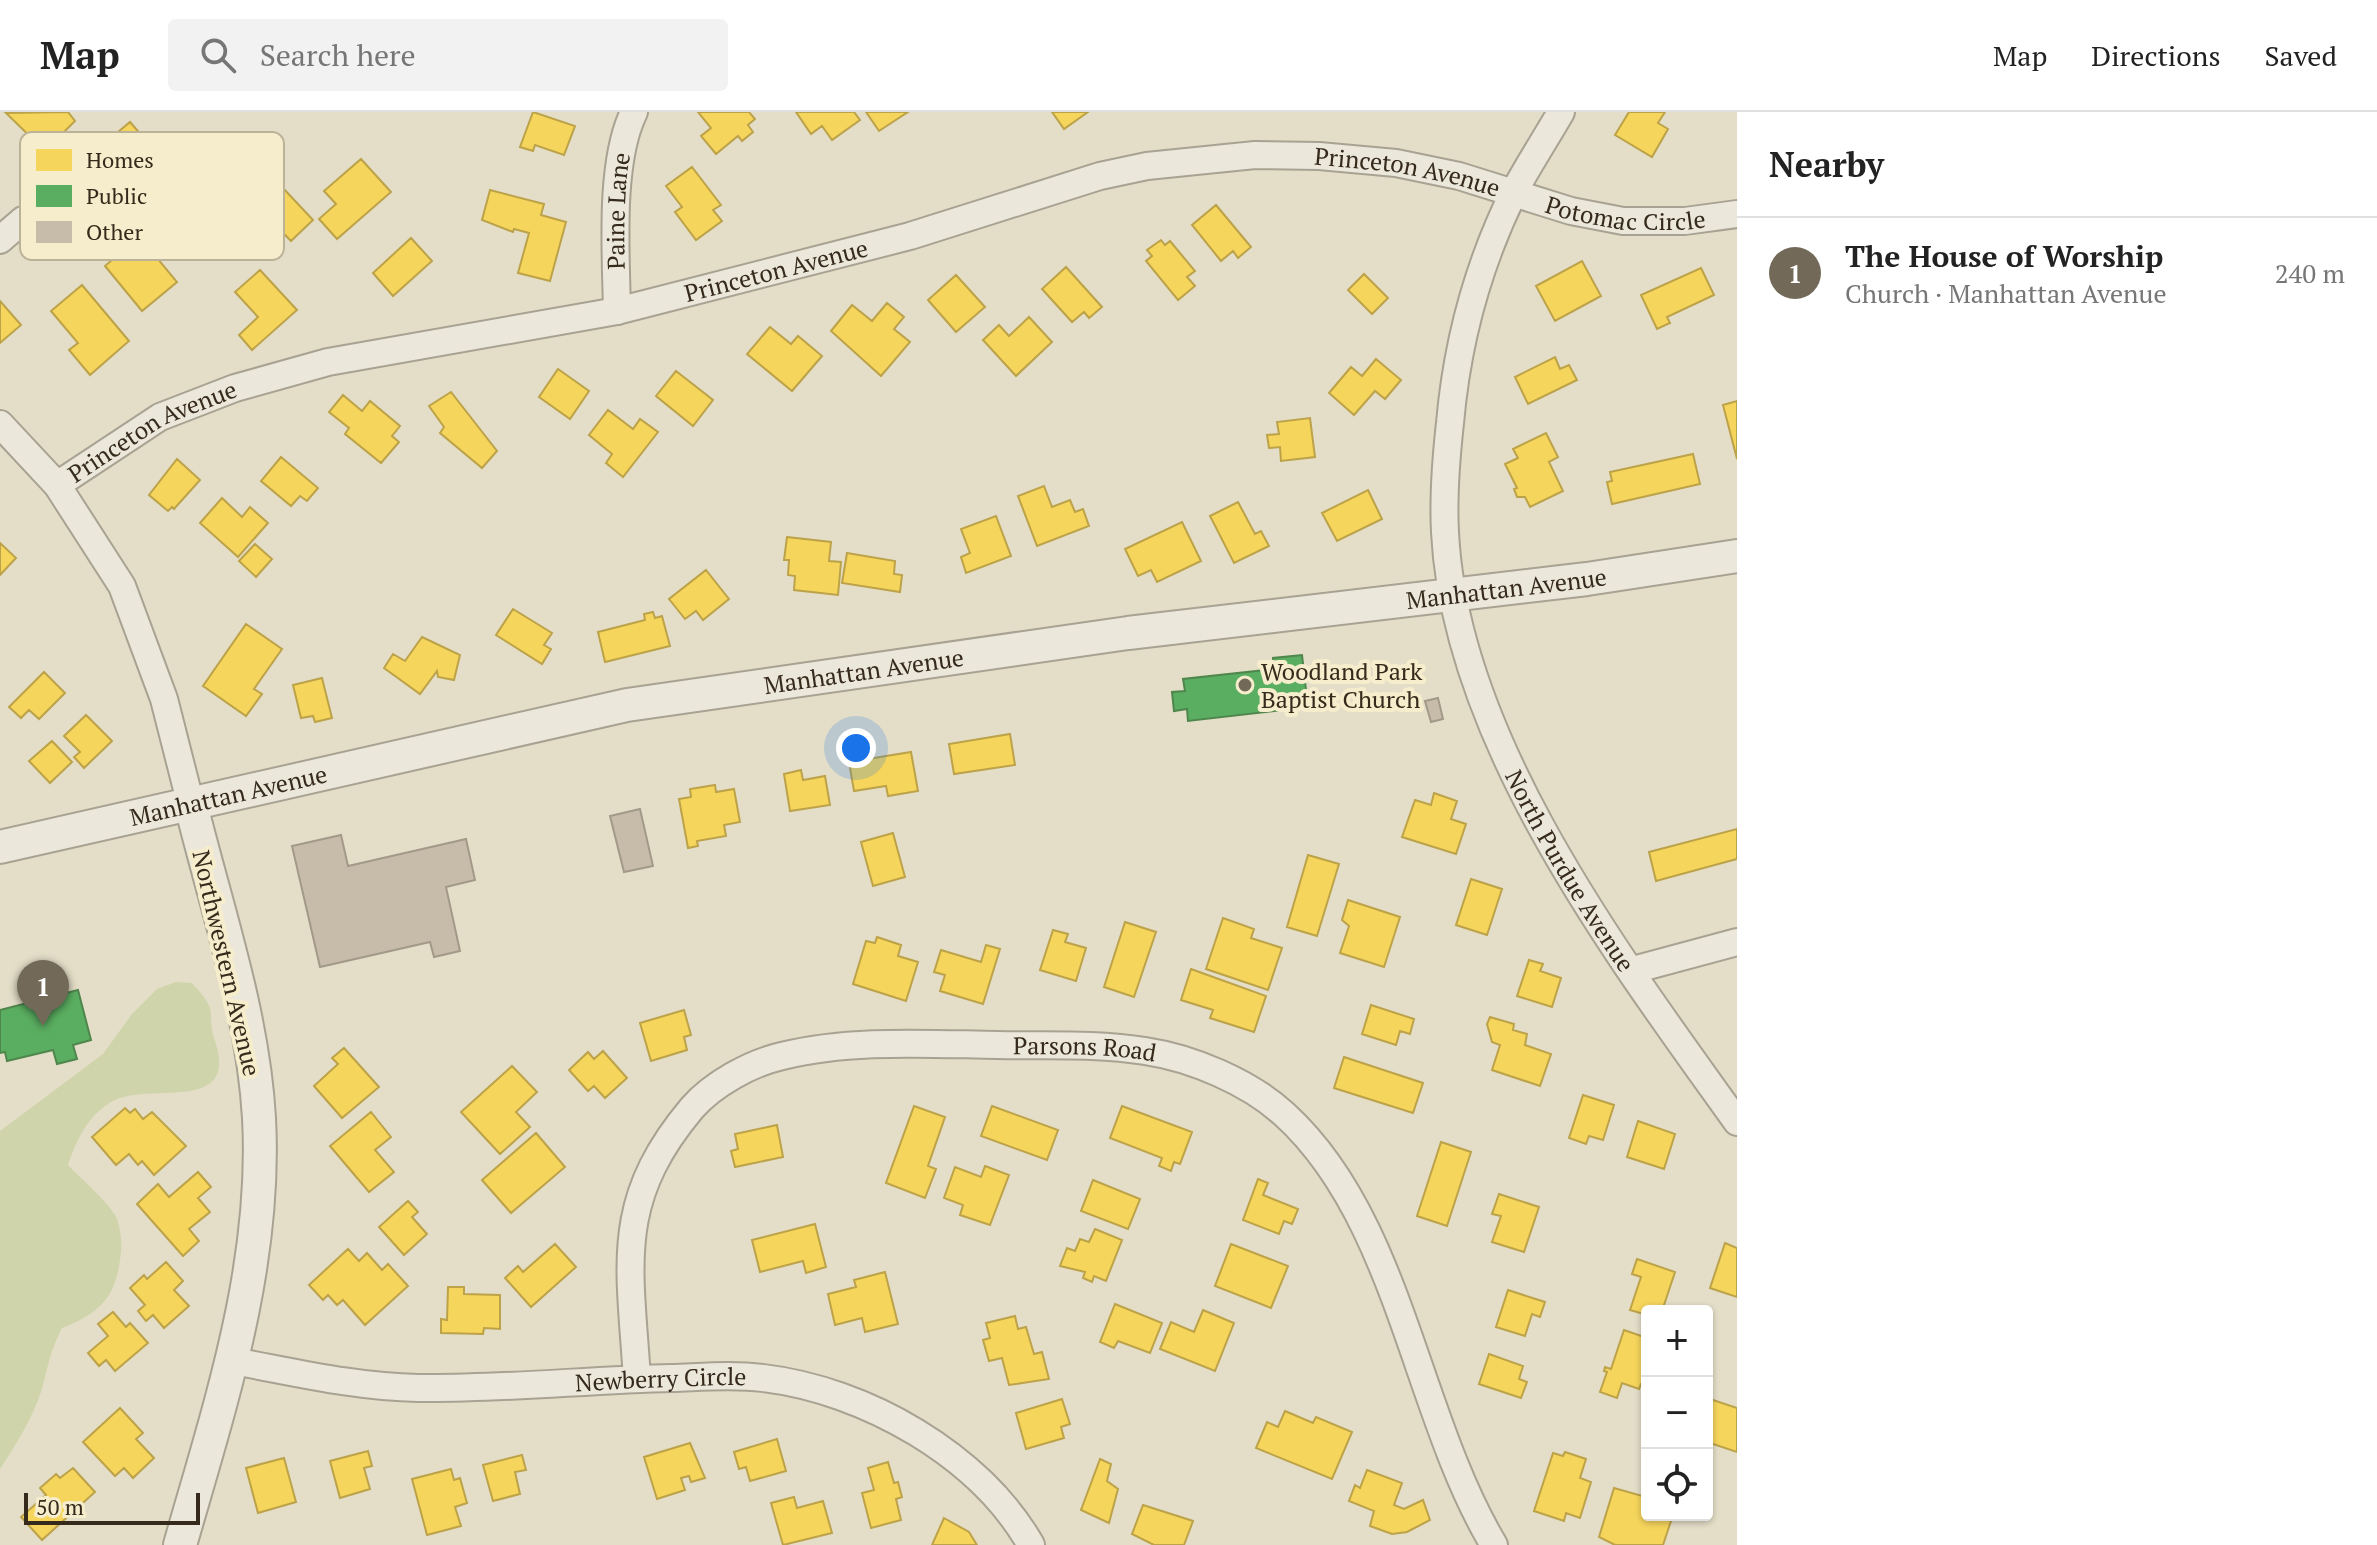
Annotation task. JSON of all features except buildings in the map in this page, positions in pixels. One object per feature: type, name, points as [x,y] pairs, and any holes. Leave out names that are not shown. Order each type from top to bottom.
[{"type":"street","name":"Paine Lane","points":[[617,311],[615,209],[628,125],[634,112]]},
{"type":"street","name":"North Purdue Avenue","points":[[1561,112],[1514,192],[1478,283],[1454,382],[1445,471],[1445,533],[1453,595],[1495,734],[1528,802],[1565,869],[1737,1122]]},
{"type":"street","name":"Princeton Avenue","points":[[57,485],[160,417],[235,388],[328,362],[617,311],[910,236],[1100,176],[1173,162],[1255,155],[1396,163],[1514,192]]},
{"type":"street","name":"Potomac Circle","points":[[1514,192],[1571,211],[1623,221],[1685,221],[1737,214]]},
{"type":"street","points":[[0,240],[20,223]]},
{"type":"street","name":"Northwestern Avenue","points":[[0,424],[57,485],[122,586],[164,699],[249,1039],[259,1118],[257,1243],[233,1361],[180,1545]]},
{"type":"street","name":"Manhattan Avenue","points":[[0,847],[627,705],[1128,633],[1587,579],[1737,556]]},
{"type":"street","points":[[1633,970],[1737,942]]},
{"type":"street","name":"Parsons Road","points":[[637,1379],[629,1253],[631,1221],[639,1192],[655,1160],[694,1105],[744,1069],[781,1056],[838,1047],[934,1044],[1146,1051],[1191,1063],[1269,1102],[1286,1115],[1331,1166],[1368,1234],[1464,1483],[1494,1545]]},
{"type":"street","name":"Newberry Circle","points":[[233,1361],[355,1383],[417,1388],[637,1379],[763,1378],[814,1390],[897,1420],[965,1466],[1020,1525],[1031,1545]]},
{"type":"green space","points":[[176,982],[192,983],[210,1008],[219,1062],[215,1078],[204,1087],[188,1091],[129,1096],[113,1101],[90,1120],[79,1137],[68,1165],[117,1218],[121,1251],[116,1279],[98,1308],[62,1328],[34,1410],[0,1469],[0,1131],[103,1054],[132,1014],[157,989]]},
{"type":"place","name":"Woodland Park Baptist Church","points":[[1245,685]]},
{"type":"place","name":"The House of Worship","points":[[43,1026]]}]
